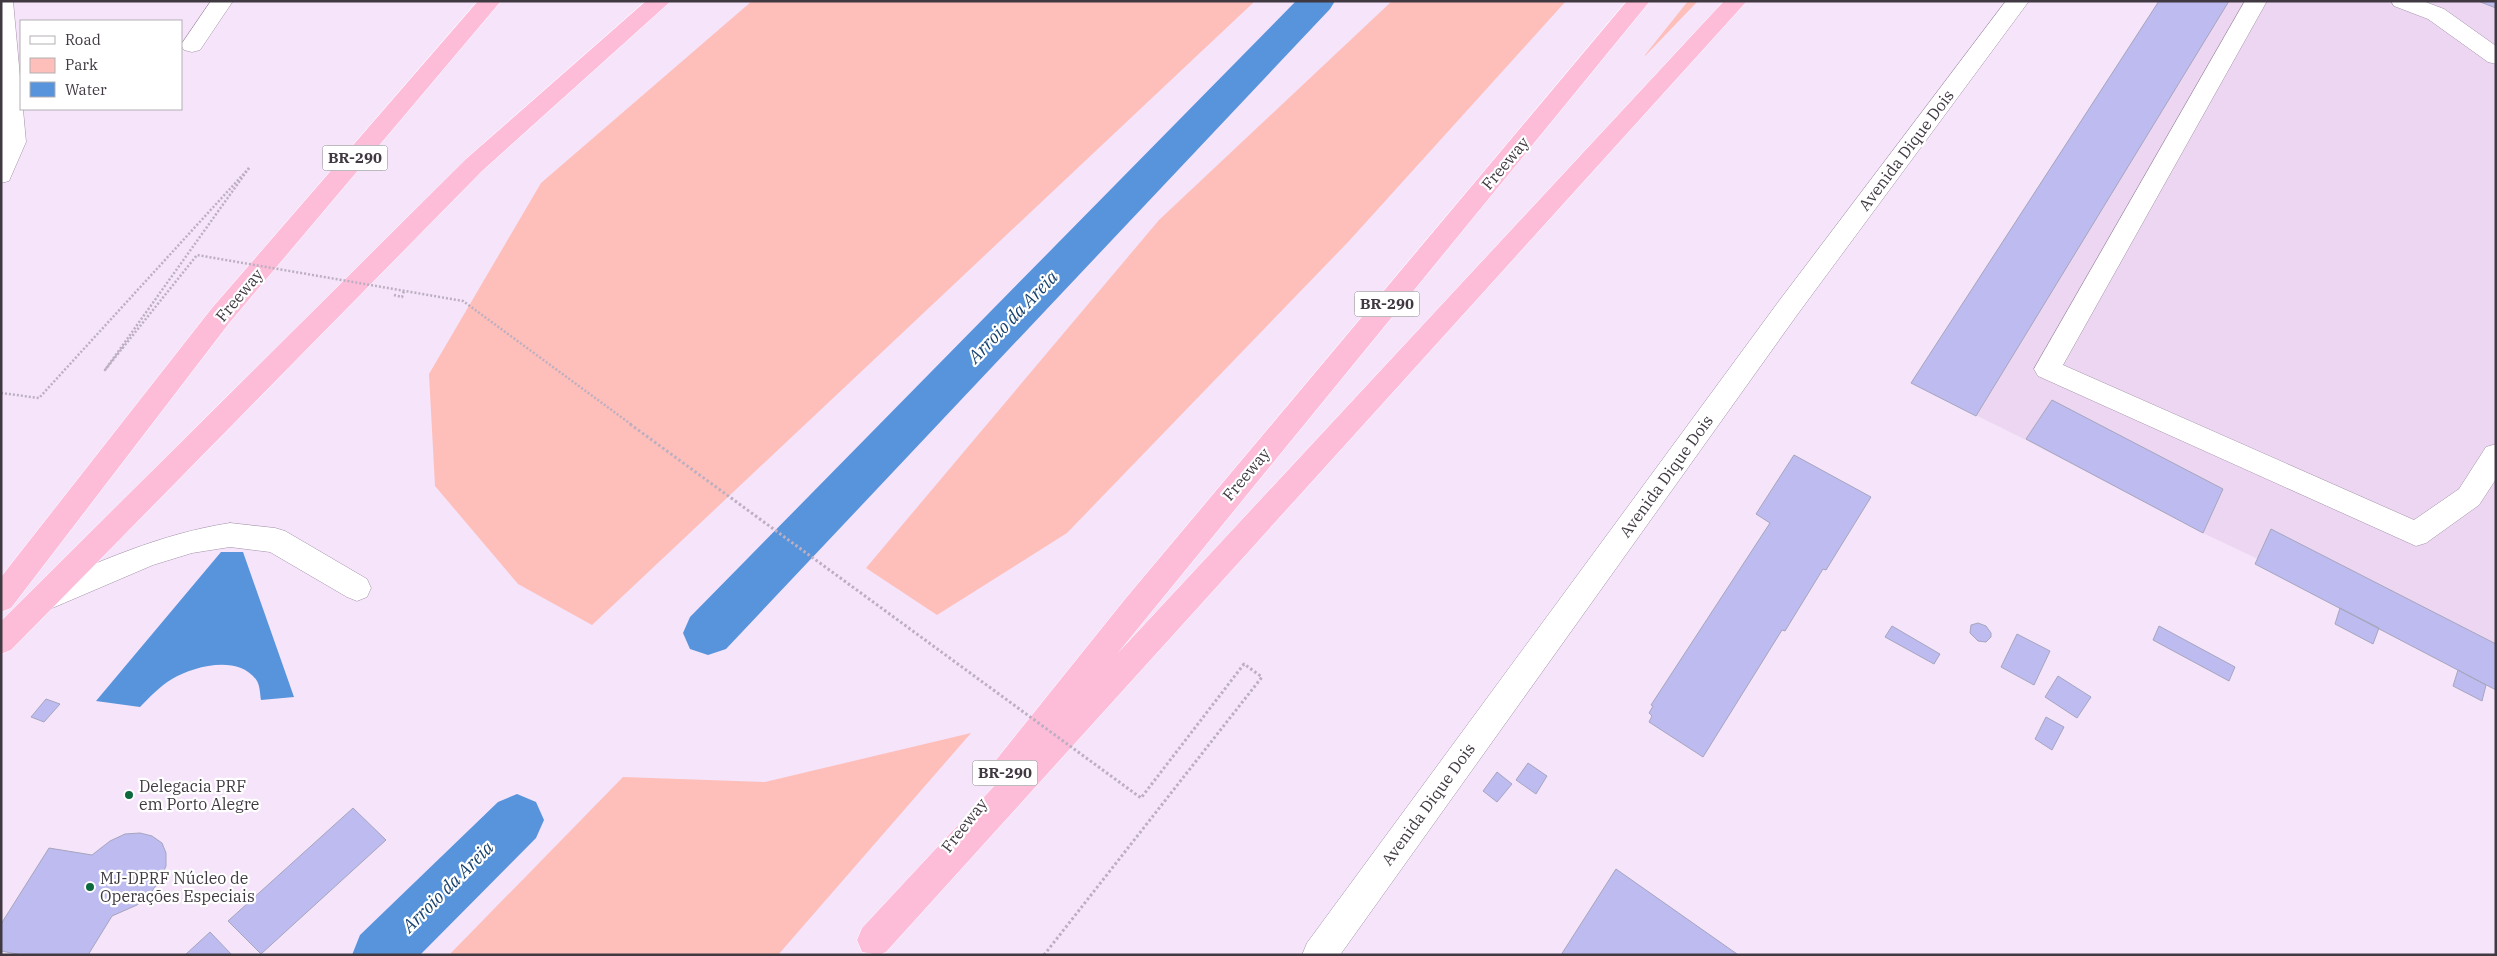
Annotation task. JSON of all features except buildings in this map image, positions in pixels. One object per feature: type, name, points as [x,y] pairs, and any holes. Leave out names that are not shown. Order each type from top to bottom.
[{"type":"highway","name":"Freeway","points":[[1,599],[221,315],[490,1]]},
{"type":"highway","points":[[1,641],[474,166],[578,71],[660,1]]},
{"type":"highway","name":"Freeway","points":[[868,948],[1136,606],[1639,1]]},
{"type":"highway","points":[[868,948],[1736,1]]},
{"type":"street","points":[[1,175],[14,142],[2,1]]},
{"type":"street","points":[[192,45],[222,1]]},
{"type":"street","name":"Avenida Dique Dois","points":[[1319,955],[1788,308],[2018,1]]},
{"type":"street","points":[[2256,1],[2047,369],[2416,534],[2470,498],[2496,455]]},
{"type":"street","points":[[2402,1],[2436,14],[2496,57]]},
{"type":"street","points":[[43,599],[148,554],[192,541],[230,535],[275,540],[357,588]]},
{"type":"path","points":[[1,393],[39,398],[249,168],[106,370],[197,255],[463,301],[1141,798],[1244,664],[1262,677],[1044,955]]},
{"type":"path","points":[[402,297],[404,291]]},
{"type":"shaded area","points":[[2159,1],[2496,1],[2496,672],[2203,533],[2026,440],[1911,383]]},
{"type":"green space","points":[[752,1],[1255,1],[592,625],[518,584],[435,486],[429,374],[541,183]]},
{"type":"green space","points":[[1392,1],[1566,1],[1349,241],[1067,533],[937,615],[866,568],[1159,220]]},
{"type":"green space","points":[[1688,1],[1698,1],[1645,56],[1645,55]]},
{"type":"green space","points":[[971,733],[778,955],[449,955],[623,777],[765,782]]},
{"type":"water","points":[[221,552],[243,552],[294,697],[261,700],[258,683],[249,673],[239,667],[216,665],[181,674],[159,689],[140,707],[96,701]]},
{"type":"waterway","name":"Arroio da Areia","points":[[708,633],[1317,1]]},
{"type":"waterway","name":"Arroio da Areia","points":[[380,955],[517,820]]},
{"type":"place","name":"Delegacia PRF em Porto Alegre","points":[[129,795]]},
{"type":"place","name":"MJ-DPRF Núcleo de Operações Especiais","points":[[90,887]]}]
